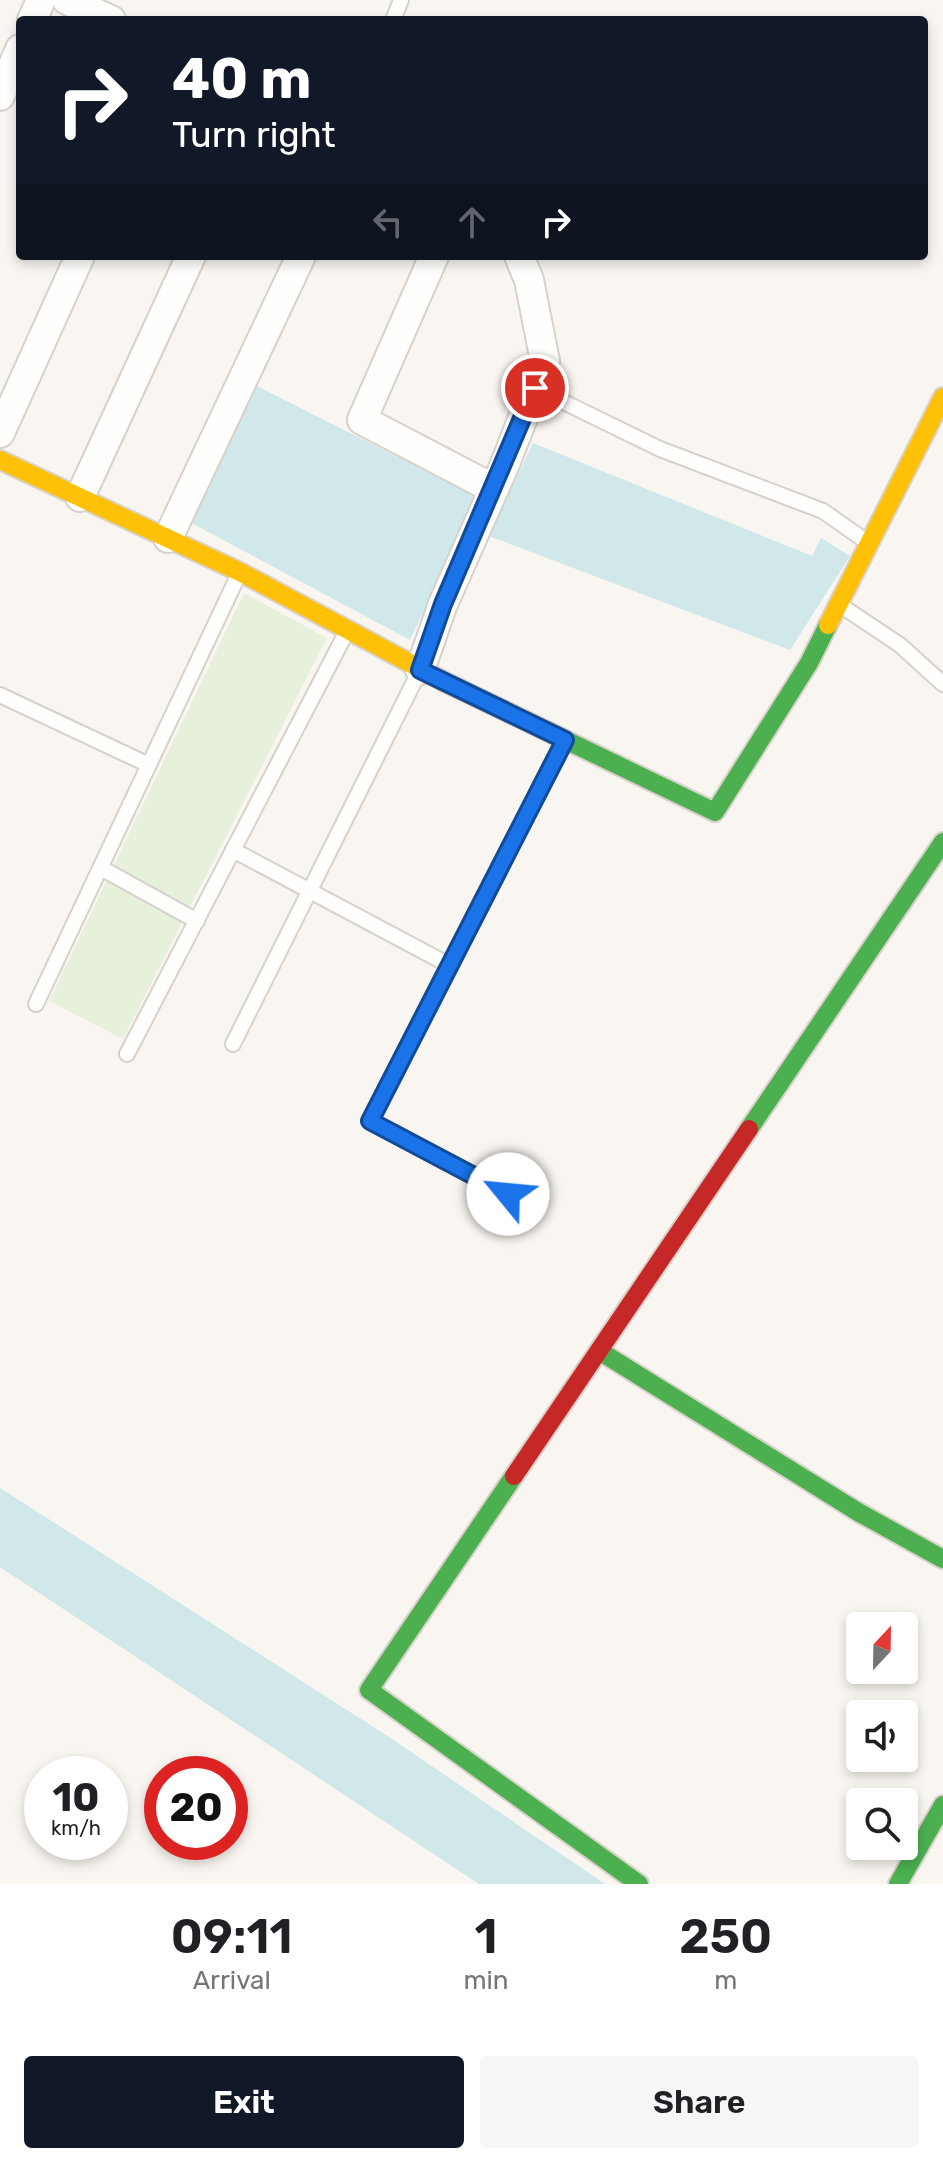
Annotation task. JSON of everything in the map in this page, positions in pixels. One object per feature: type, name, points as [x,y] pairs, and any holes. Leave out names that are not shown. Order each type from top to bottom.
[{"type":"street","points":[[67,0],[102,16]]},
{"type":"street","points":[[0,96],[16,58]]},
{"type":"street","points":[[0,433],[78,260]]},
{"type":"street","points":[[80,497],[189,260]]},
{"type":"street","points":[[168,538],[299,260]]},
{"type":"street","points":[[432,260],[362,420],[494,489]]},
{"type":"street","points":[[420,670],[443,604],[494,489],[545,361],[529,280],[521,260]]},
{"type":"street","points":[[0,460],[240,572],[420,670],[715,812],[809,663],[943,397]]},
{"type":"street","points":[[639,1884],[369,1690],[601,1352],[943,842]]},
{"type":"street","points":[[601,1352],[858,1512],[943,1559]]},
{"type":"street","points":[[898,1884],[943,1805]]},
{"type":"lane","points":[[535,388],[660,449],[823,511],[870,543]]},
{"type":"lane","points":[[36,1004],[240,572]]},
{"type":"lane","points":[[839,604],[900,645],[943,684]]},
{"type":"lane","points":[[127,1054],[348,629]]},
{"type":"lane","points":[[233,1044],[420,670]]},
{"type":"lane","points":[[0,695],[149,765]]},
{"type":"lane","points":[[508,1194],[370,1121],[565,740]]},
{"type":"lane","points":[[233,850],[449,965]]},
{"type":"lane","points":[[101,868],[197,921]]},
{"type":"green space","points":[[244,593],[327,638],[123,1039],[49,1001]]},
{"type":"water","points":[[251,383],[477,497],[410,640],[184,519]]},
{"type":"water","points":[[533,443],[812,556],[821,538],[850,556],[790,650],[489,536]]},
{"type":"water","points":[[0,1488],[389,1737],[605,1884],[479,1884],[0,1567]]},
{"type":"traffic: fast","points":[[445,682],[715,812],[809,663],[828,625]]},
{"type":"traffic: fast","points":[[749,1129],[943,842]]},
{"type":"traffic: fast","points":[[601,1352],[858,1512],[943,1559]]},
{"type":"traffic: fast","points":[[514,1476],[369,1690],[639,1884]]},
{"type":"traffic: fast","points":[[898,1884],[943,1805]]},
{"type":"traffic: slow","points":[[828,625],[943,397]]},
{"type":"traffic: slow","points":[[0,460],[240,572],[445,682]]},
{"type":"traffic: jam","points":[[514,1476],[749,1129]]},
{"type":"route","points":[[508,1194],[370,1121],[565,740],[420,670],[443,604],[535,388]]}]
